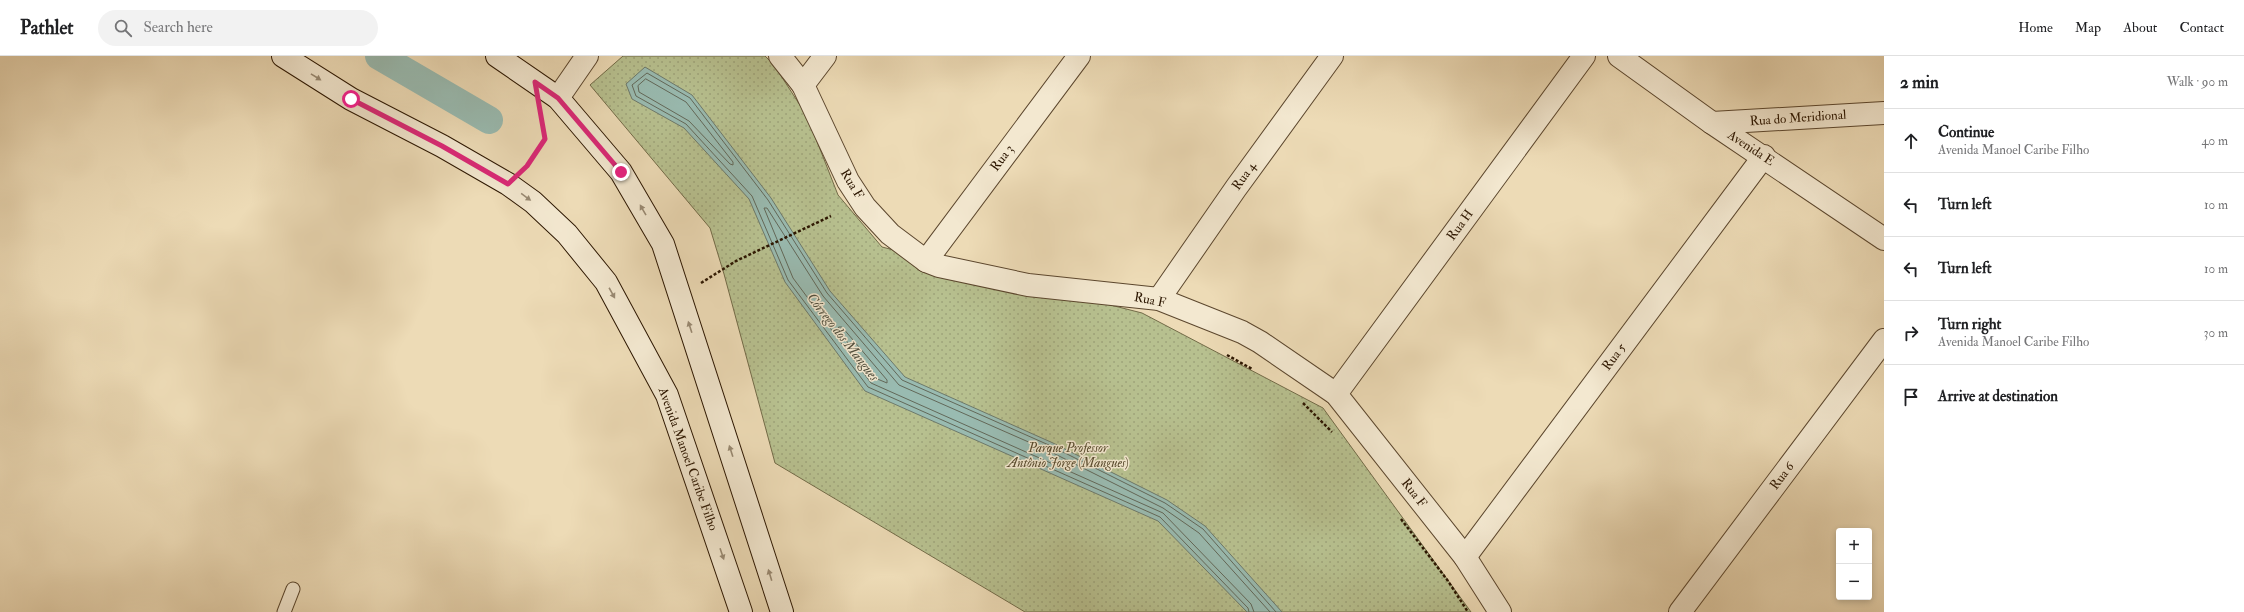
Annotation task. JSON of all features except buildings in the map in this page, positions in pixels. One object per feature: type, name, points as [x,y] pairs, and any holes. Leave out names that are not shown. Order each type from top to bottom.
[{"type":"street","name":"Avenida Manoel Caribe Filho","points":[[283,56],[351,99],[442,146],[508,184],[533,202],[567,234],[606,282],[667,395],[741,612]]},
{"type":"street","points":[[497,56],[558,98],[621,172],[663,244],[782,612]]},
{"type":"street","points":[[558,98],[587,56]]},
{"type":"street","name":"Rua F","points":[[780,56],[803,84],[848,181],[865,206],[890,234],[926,261],[939,266],[1028,285],[1159,299],[1242,332],[1336,394],[1465,558],[1500,612]]},
{"type":"street","points":[[803,84],[825,56]]},
{"type":"street","name":"Rua 3","points":[[926,261],[1079,56]]},
{"type":"street","name":"Rua 4","points":[[1159,299],[1236,188],[1332,56]]},
{"type":"street","name":"Rua H","points":[[1336,394],[1584,56]]},
{"type":"street","name":"Avenida E","points":[[1619,56],[1712,123],[1764,156],[1884,239]]},
{"type":"street","name":"Rua do Meridional","points":[[1712,123],[1884,112]]},
{"type":"street","name":"Rua 5","points":[[1465,558],[1764,156]]},
{"type":"street","name":"Rua 6","points":[[1680,612],[1884,340]]},
{"type":"lane","points":[[284,612],[293,588]]},
{"type":"path","points":[[508,184],[527,166],[545,139],[535,82]]},
{"type":"path","points":[[680,296],[736,261],[831,216]]},
{"type":"path","points":[[1222,352],[1259,373]]},
{"type":"path","points":[[1299,400],[1333,434]]},
{"type":"path","points":[[1400,518],[1448,581],[1468,612]]},
{"type":"green space","name":"Parque Professor Antônio Jorge (Mangues)","points":[[623,56],[765,56],[774,65],[807,116],[838,195],[882,247],[1142,313],[1323,408],[1471,612],[1025,612],[775,463],[724,274],[710,228],[590,85]]},
{"type":"water","points":[[645,67],[692,95],[771,198],[830,291],[905,377],[1053,443],[1167,500],[1205,526],[1282,612],[1247,612],[1158,521],[865,391],[785,282],[749,199],[684,128],[632,99],[626,84]]},
{"type":"waterway","name":"Córrego dos Mangues","points":[[379,56],[489,120]]},
{"type":"route","points":[[351,99],[442,146],[508,184],[527,166],[545,139],[535,82],[558,98],[621,172]]}]
